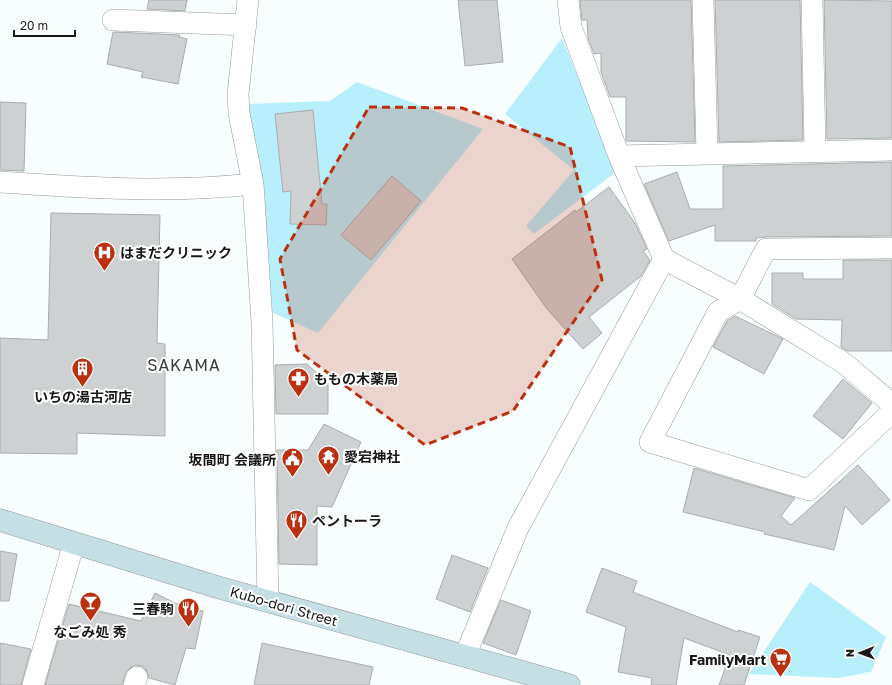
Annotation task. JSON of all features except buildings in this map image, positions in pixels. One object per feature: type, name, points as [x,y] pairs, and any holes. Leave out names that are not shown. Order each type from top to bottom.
[{"type":"street","points":[[248,0],[238,94],[239,113],[253,184],[262,322],[268,601]]},
{"type":"street","points":[[568,0],[571,27],[619,156],[664,259],[740,299],[844,363],[892,404]]},
{"type":"street","points":[[704,0],[707,153]]},
{"type":"street","points":[[812,0],[815,151]]},
{"type":"street","points":[[113,20],[246,25]]},
{"type":"street","points":[[619,156],[892,150]]},
{"type":"street","points":[[0,182],[96,188],[209,189],[253,184]]},
{"type":"street","points":[[892,248],[766,249],[740,299],[718,312],[650,442],[809,490],[892,412]]},
{"type":"street","points":[[465,656],[518,528],[664,259]]},
{"type":"street","name":"Kubo-dori Street","points":[[0,520],[268,601],[569,685]]},
{"type":"street","points":[[33,685],[74,543]]},
{"type":"highlighted area","points":[[369,107],[462,108],[570,147],[602,280],[513,411],[425,445],[297,350],[280,259]]},
{"type":"shaded area","points":[[562,38],[616,172],[534,234],[526,226],[574,170],[505,114]]},
{"type":"shaded area","points":[[357,82],[483,129],[318,333],[269,311],[245,104],[330,101]]},
{"type":"shaded area","points":[[810,582],[886,637],[871,672],[838,678],[749,674]]},
{"type":"place","name":"はまだクリニック","points":[[104,272]]},
{"type":"place","name":"いちの湯古河店","points":[[83,388]]},
{"type":"place","name":"ももの木薬局","points":[[299,398]]},
{"type":"place","name":"愛宕神社","points":[[329,476]]},
{"type":"place","name":"坂間町 会議所","points":[[292,478]]},
{"type":"place","name":"ペントーラ","points":[[296,540]]},
{"type":"place","name":"なごみ処 秀","points":[[90,622]]},
{"type":"place","name":"三春駒","points":[[189,628]]},
{"type":"place","name":"FamilyMart","points":[[781,678]]},
{"type":"district","name":"SAKAMA","points":[[184,365]]}]
